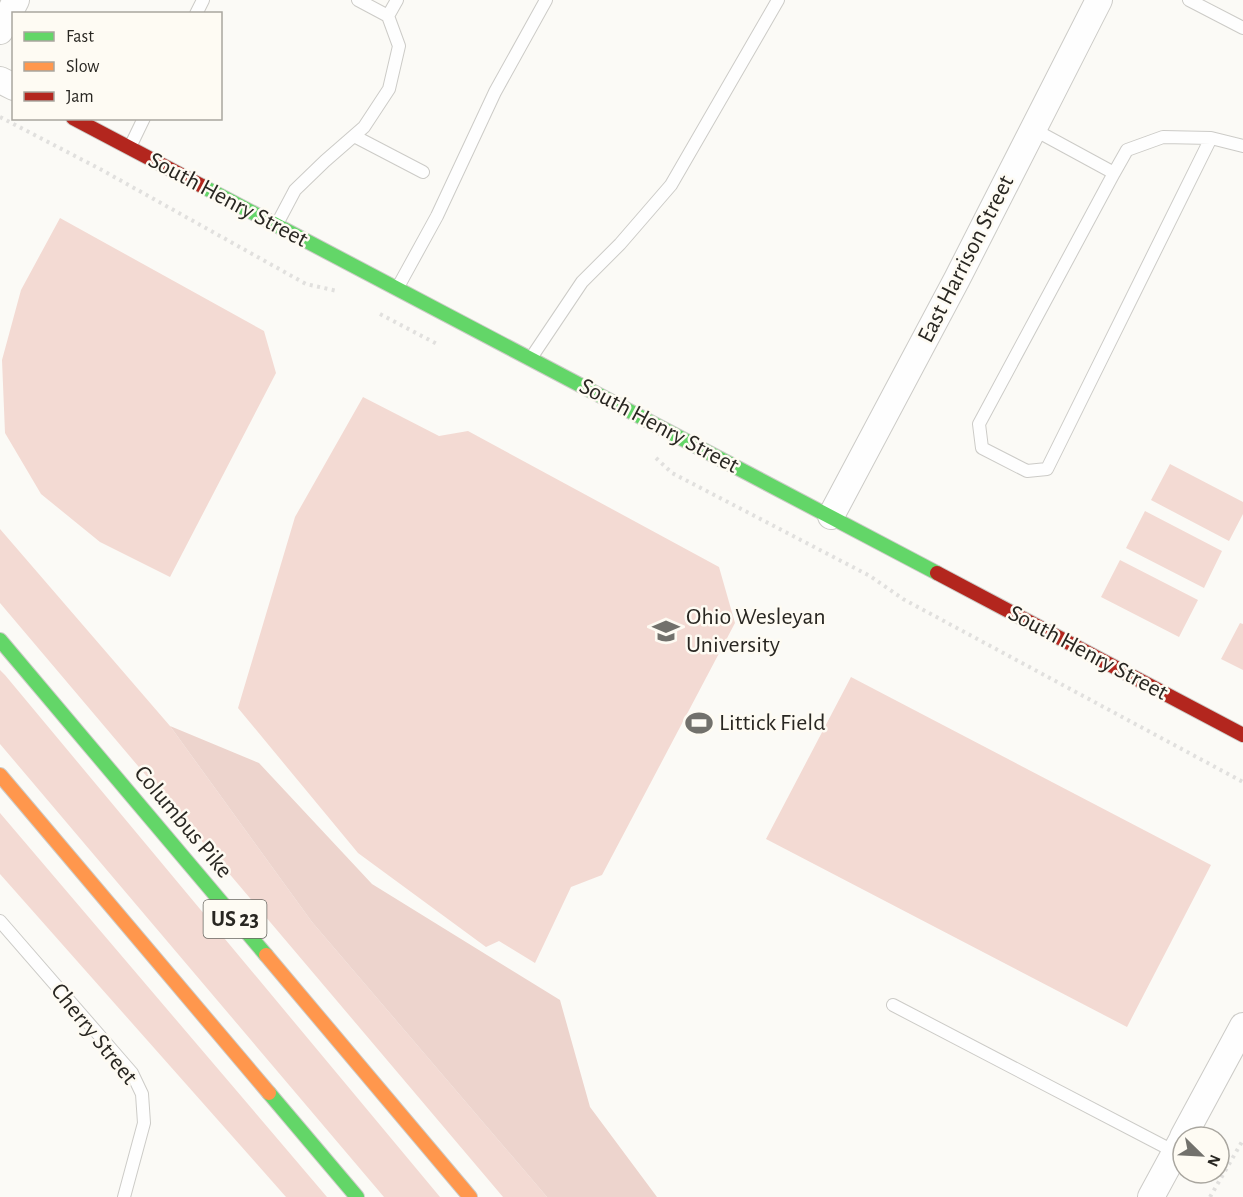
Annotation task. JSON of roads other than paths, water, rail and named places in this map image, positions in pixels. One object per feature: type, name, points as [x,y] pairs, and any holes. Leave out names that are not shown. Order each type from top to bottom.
[{"type":"main road","name":"South Henry Street","points":[[78,120],[1243,735]]},
{"type":"main road","name":"Columbus Pike","points":[[0,640],[470,1197]]},
{"type":"main road","points":[[0,775],[357,1197]]},
{"type":"street","points":[[0,31],[16,0]]},
{"type":"street","name":"East Harrison Street","points":[[831,516],[951,290],[1100,0]]},
{"type":"street","points":[[1190,1125],[1243,1026]]},
{"type":"street","points":[[1150,1197],[1171,1160]]},
{"type":"lane","points":[[276,225],[295,190],[325,160],[364,127],[389,89],[399,46],[388,16],[358,0]]},
{"type":"lane","points":[[388,16],[397,0]]},
{"type":"lane","points":[[398,289],[437,216],[495,92],[546,0]]},
{"type":"lane","points":[[531,358],[582,282],[620,244],[671,185],[778,0]]},
{"type":"lane","points":[[1189,0],[1243,28]]},
{"type":"lane","points":[[130,148],[143,120]]},
{"type":"lane","points":[[1033,129],[1114,173]]},
{"type":"lane","points":[[354,136],[423,172]]},
{"type":"lane","points":[[1211,138],[1047,469],[1028,471],[982,448],[979,424],[1127,150],[1163,137],[1211,138],[1243,146]]},
{"type":"lane","name":"Cherry Street","points":[[0,921],[132,1073],[142,1094],[144,1123],[124,1197]]},
{"type":"lane","points":[[893,1005],[1171,1137]]},
{"type":"place","name":"Ohio Wesleyan University","points":[[666,631]]},
{"type":"place","name":"Littick Field","points":[[699,723]]}]
